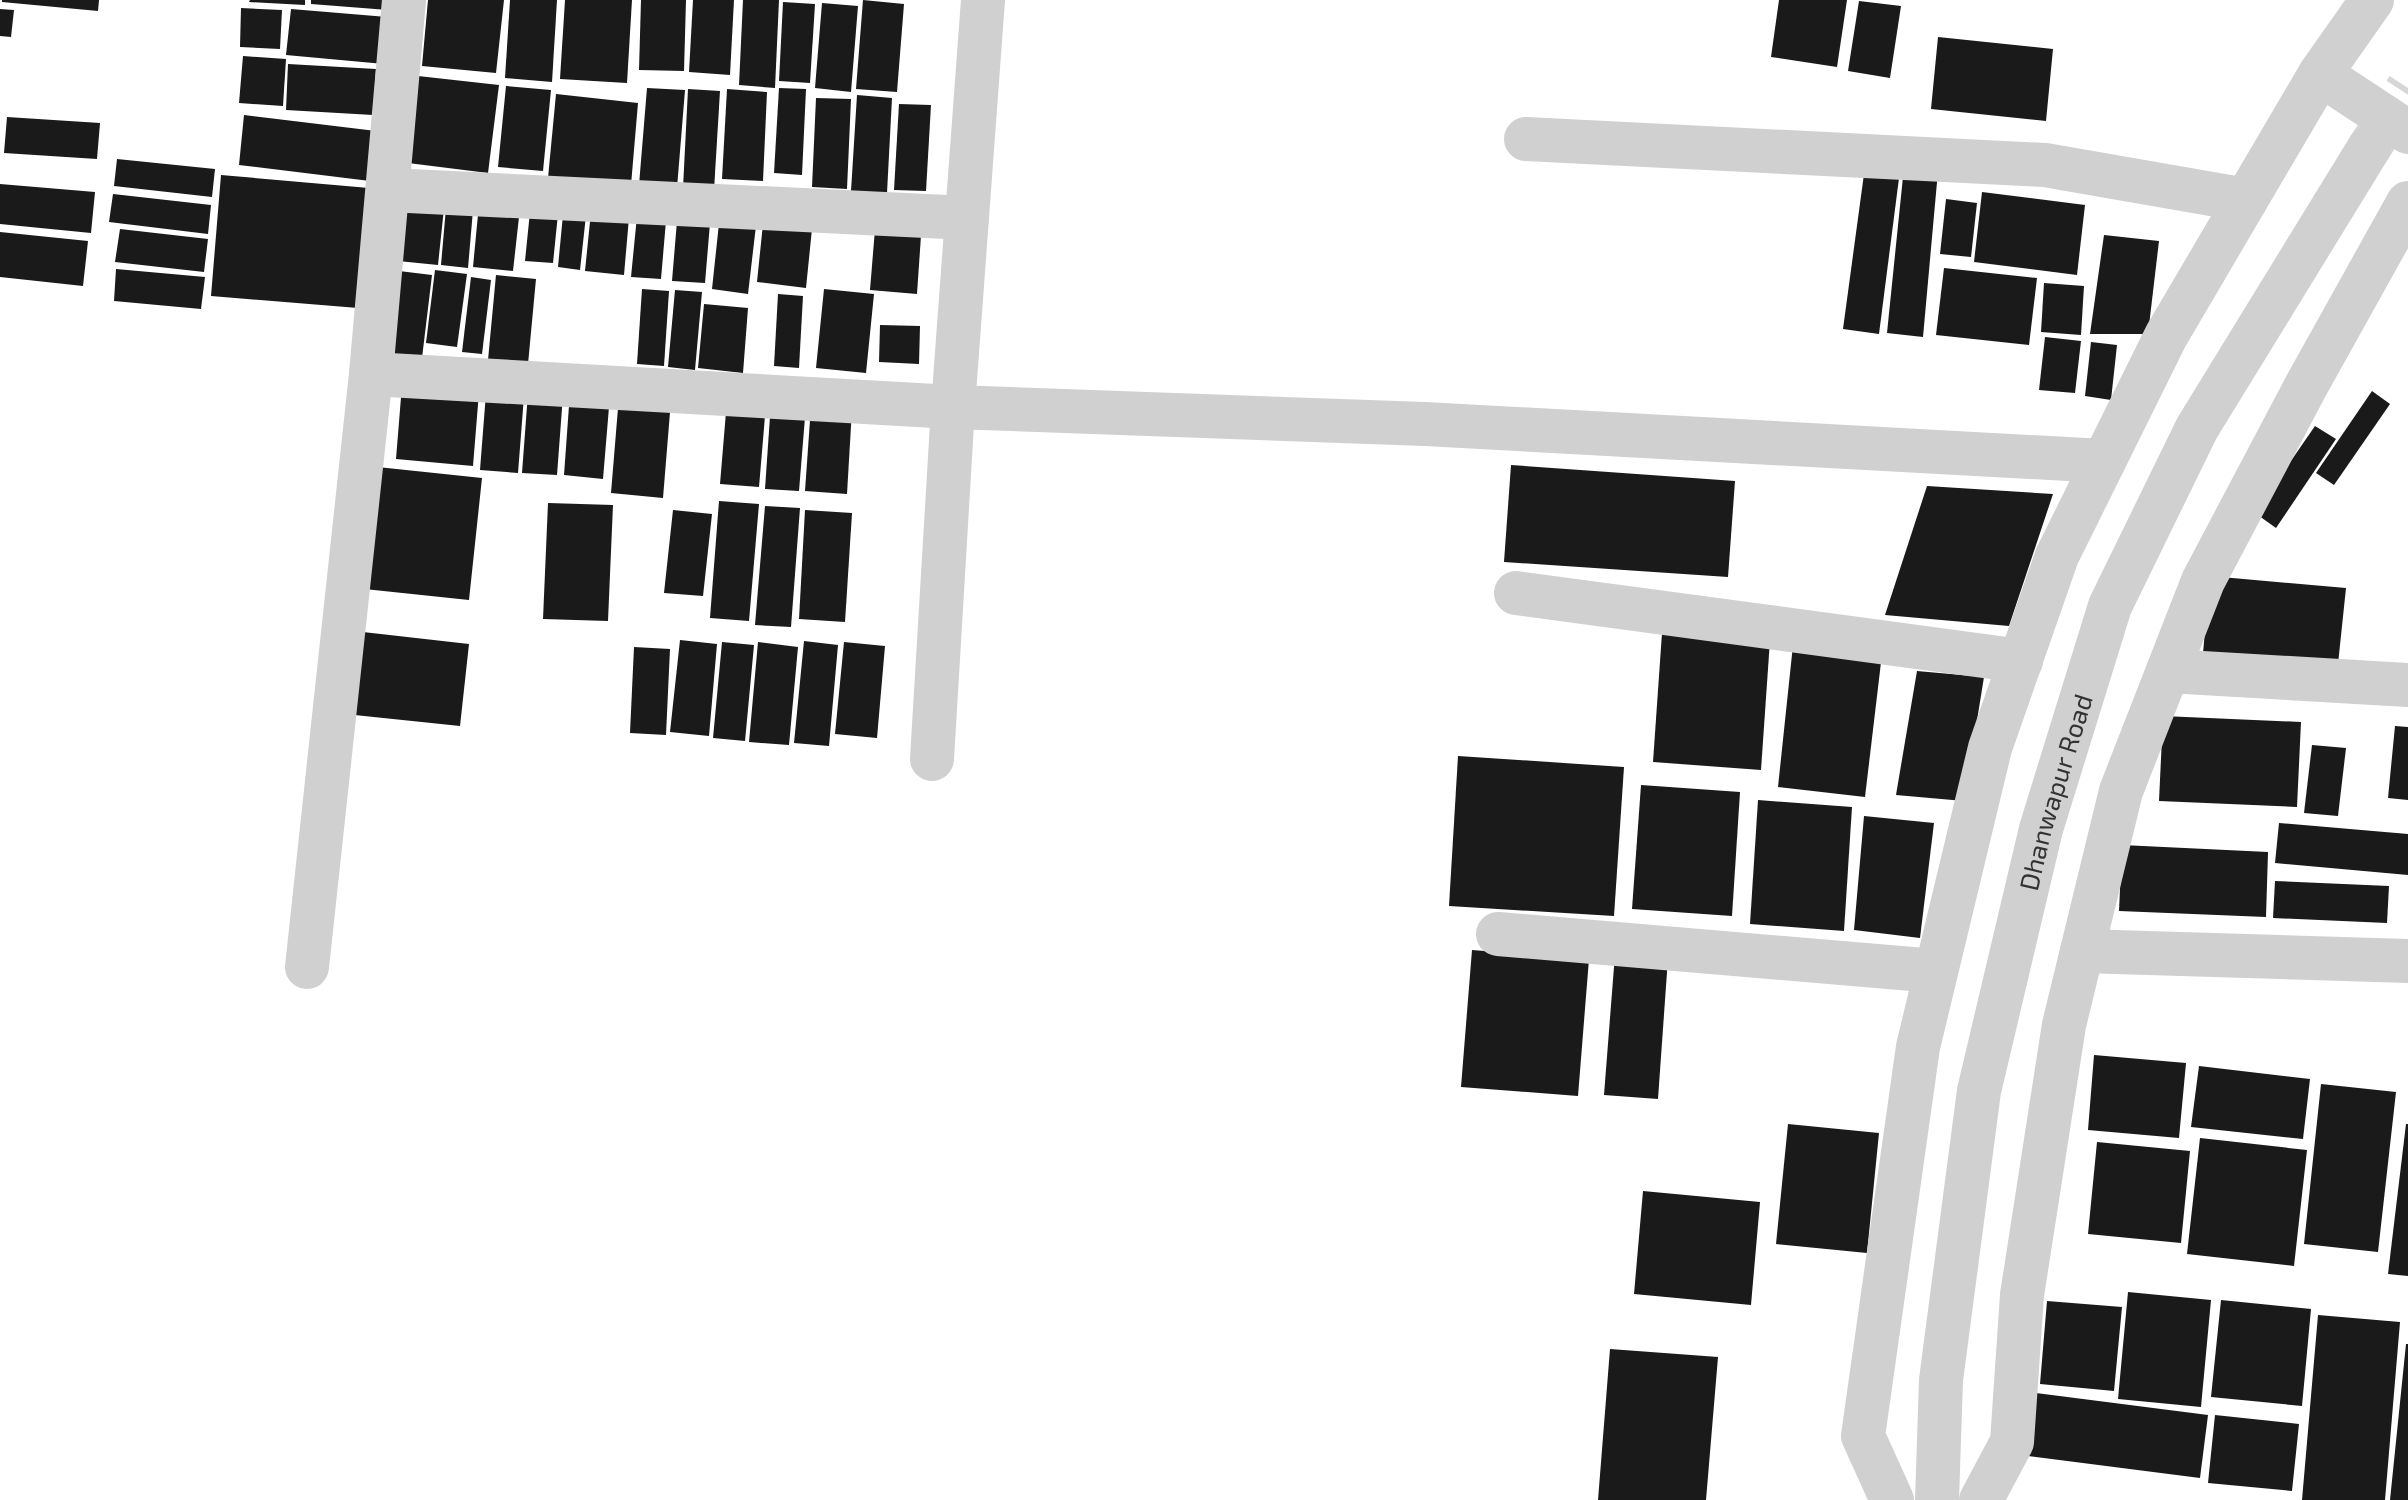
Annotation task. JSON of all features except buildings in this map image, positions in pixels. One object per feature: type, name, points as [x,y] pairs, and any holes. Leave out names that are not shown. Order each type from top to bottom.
[{"type":"street","points":[[307,967],[371,374],[404,0]]},
{"type":"street","points":[[932,759],[953,407],[983,0]]},
{"type":"street","points":[[1892,1500],[1863,1436],[1918,1047],[1990,748],[2057,556],[2166,336],[2320,74],[2372,0]]},
{"type":"street","points":[[2320,74],[2388,140]]},
{"type":"street","points":[[1526,139],[2045,165],[2246,200]]},
{"type":"street","name":"Dhanwapur Road","points":[[1937,1500],[1941,1380],[1979,1091],[2041,829],[2110,606],[2197,428],[2388,140]]},
{"type":"street","points":[[388,190],[967,218]]},
{"type":"street","points":[[1981,1500],[2012,1442],[2022,1295],[2064,1025],[2121,791],[2203,581],[2306,386],[2408,203]]},
{"type":"street","points":[[371,374],[953,407],[1425,424],[2104,461]]},
{"type":"street","points":[[1516,593],[2021,661]]},
{"type":"street","points":[[2168,671],[2408,685]]},
{"type":"street","points":[[1498,934],[1936,971]]},
{"type":"street","points":[[2082,951],[2408,961]]},
{"type":"tunnel","points":[[2369,148],[2408,88]]}]
